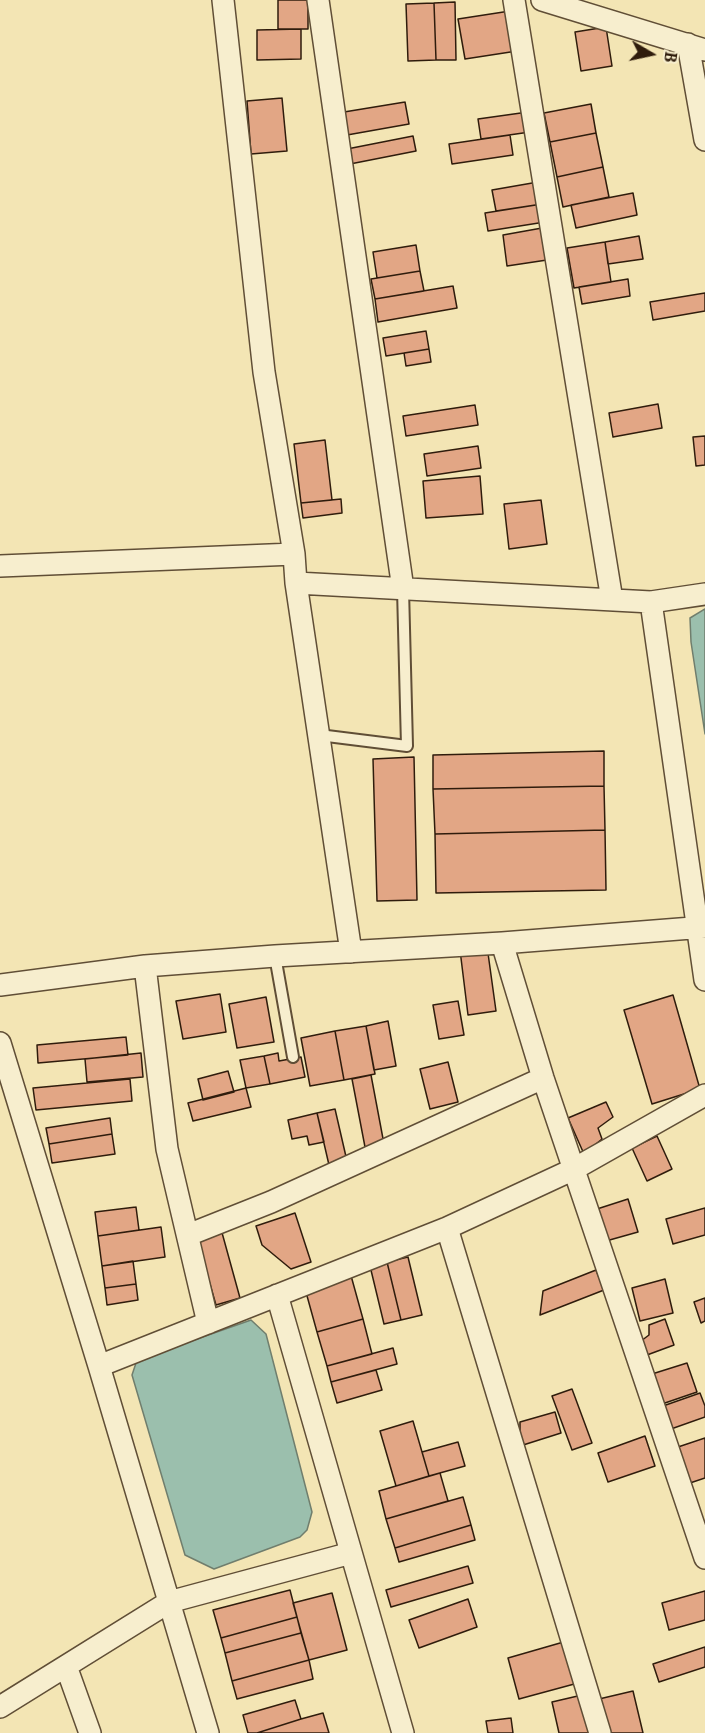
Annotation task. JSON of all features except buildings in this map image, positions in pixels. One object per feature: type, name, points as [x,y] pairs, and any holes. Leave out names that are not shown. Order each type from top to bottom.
[{"type":"street","points":[[318,0],[403,589]]},
{"type":"street","points":[[514,0],[612,600]]},
{"type":"street","points":[[542,0],[697,47],[705,140]]},
{"type":"street","points":[[217,1],[264,372],[294,554],[296,583],[351,952]]},
{"type":"street","points":[[0,566],[294,554]]},
{"type":"street","points":[[296,583],[651,602],[705,594]]},
{"type":"street","points":[[651,602],[701,928],[705,980]]},
{"type":"street","points":[[0,985],[145,966],[701,928]]},
{"type":"street","points":[[502,943],[543,1078],[705,1558]]},
{"type":"street","points":[[145,966],[167,1149],[208,1323]]},
{"type":"street","points":[[0,1043],[208,1733]]},
{"type":"street","points":[[188,1235],[271,1202],[543,1078]]},
{"type":"street","points":[[99,1366],[447,1228],[574,1169],[705,1095]]},
{"type":"street","points":[[447,1228],[600,1733]]},
{"type":"street","points":[[277,1295],[403,1733]]},
{"type":"street","points":[[0,1707],[169,1602],[351,1553]]},
{"type":"street","points":[[66,1666],[90,1733]]},
{"type":"lane","points":[[319,735],[407,746],[403,589]]},
{"type":"lane","points":[[275,956],[293,1057]]},
{"type":"shaded area","points":[[705,609],[705,734],[691,642],[690,618]]},
{"type":"shaded area","points":[[251,1320],[266,1334],[312,1512],[307,1530],[300,1537],[214,1569],[185,1555],[132,1375],[137,1360]]}]
